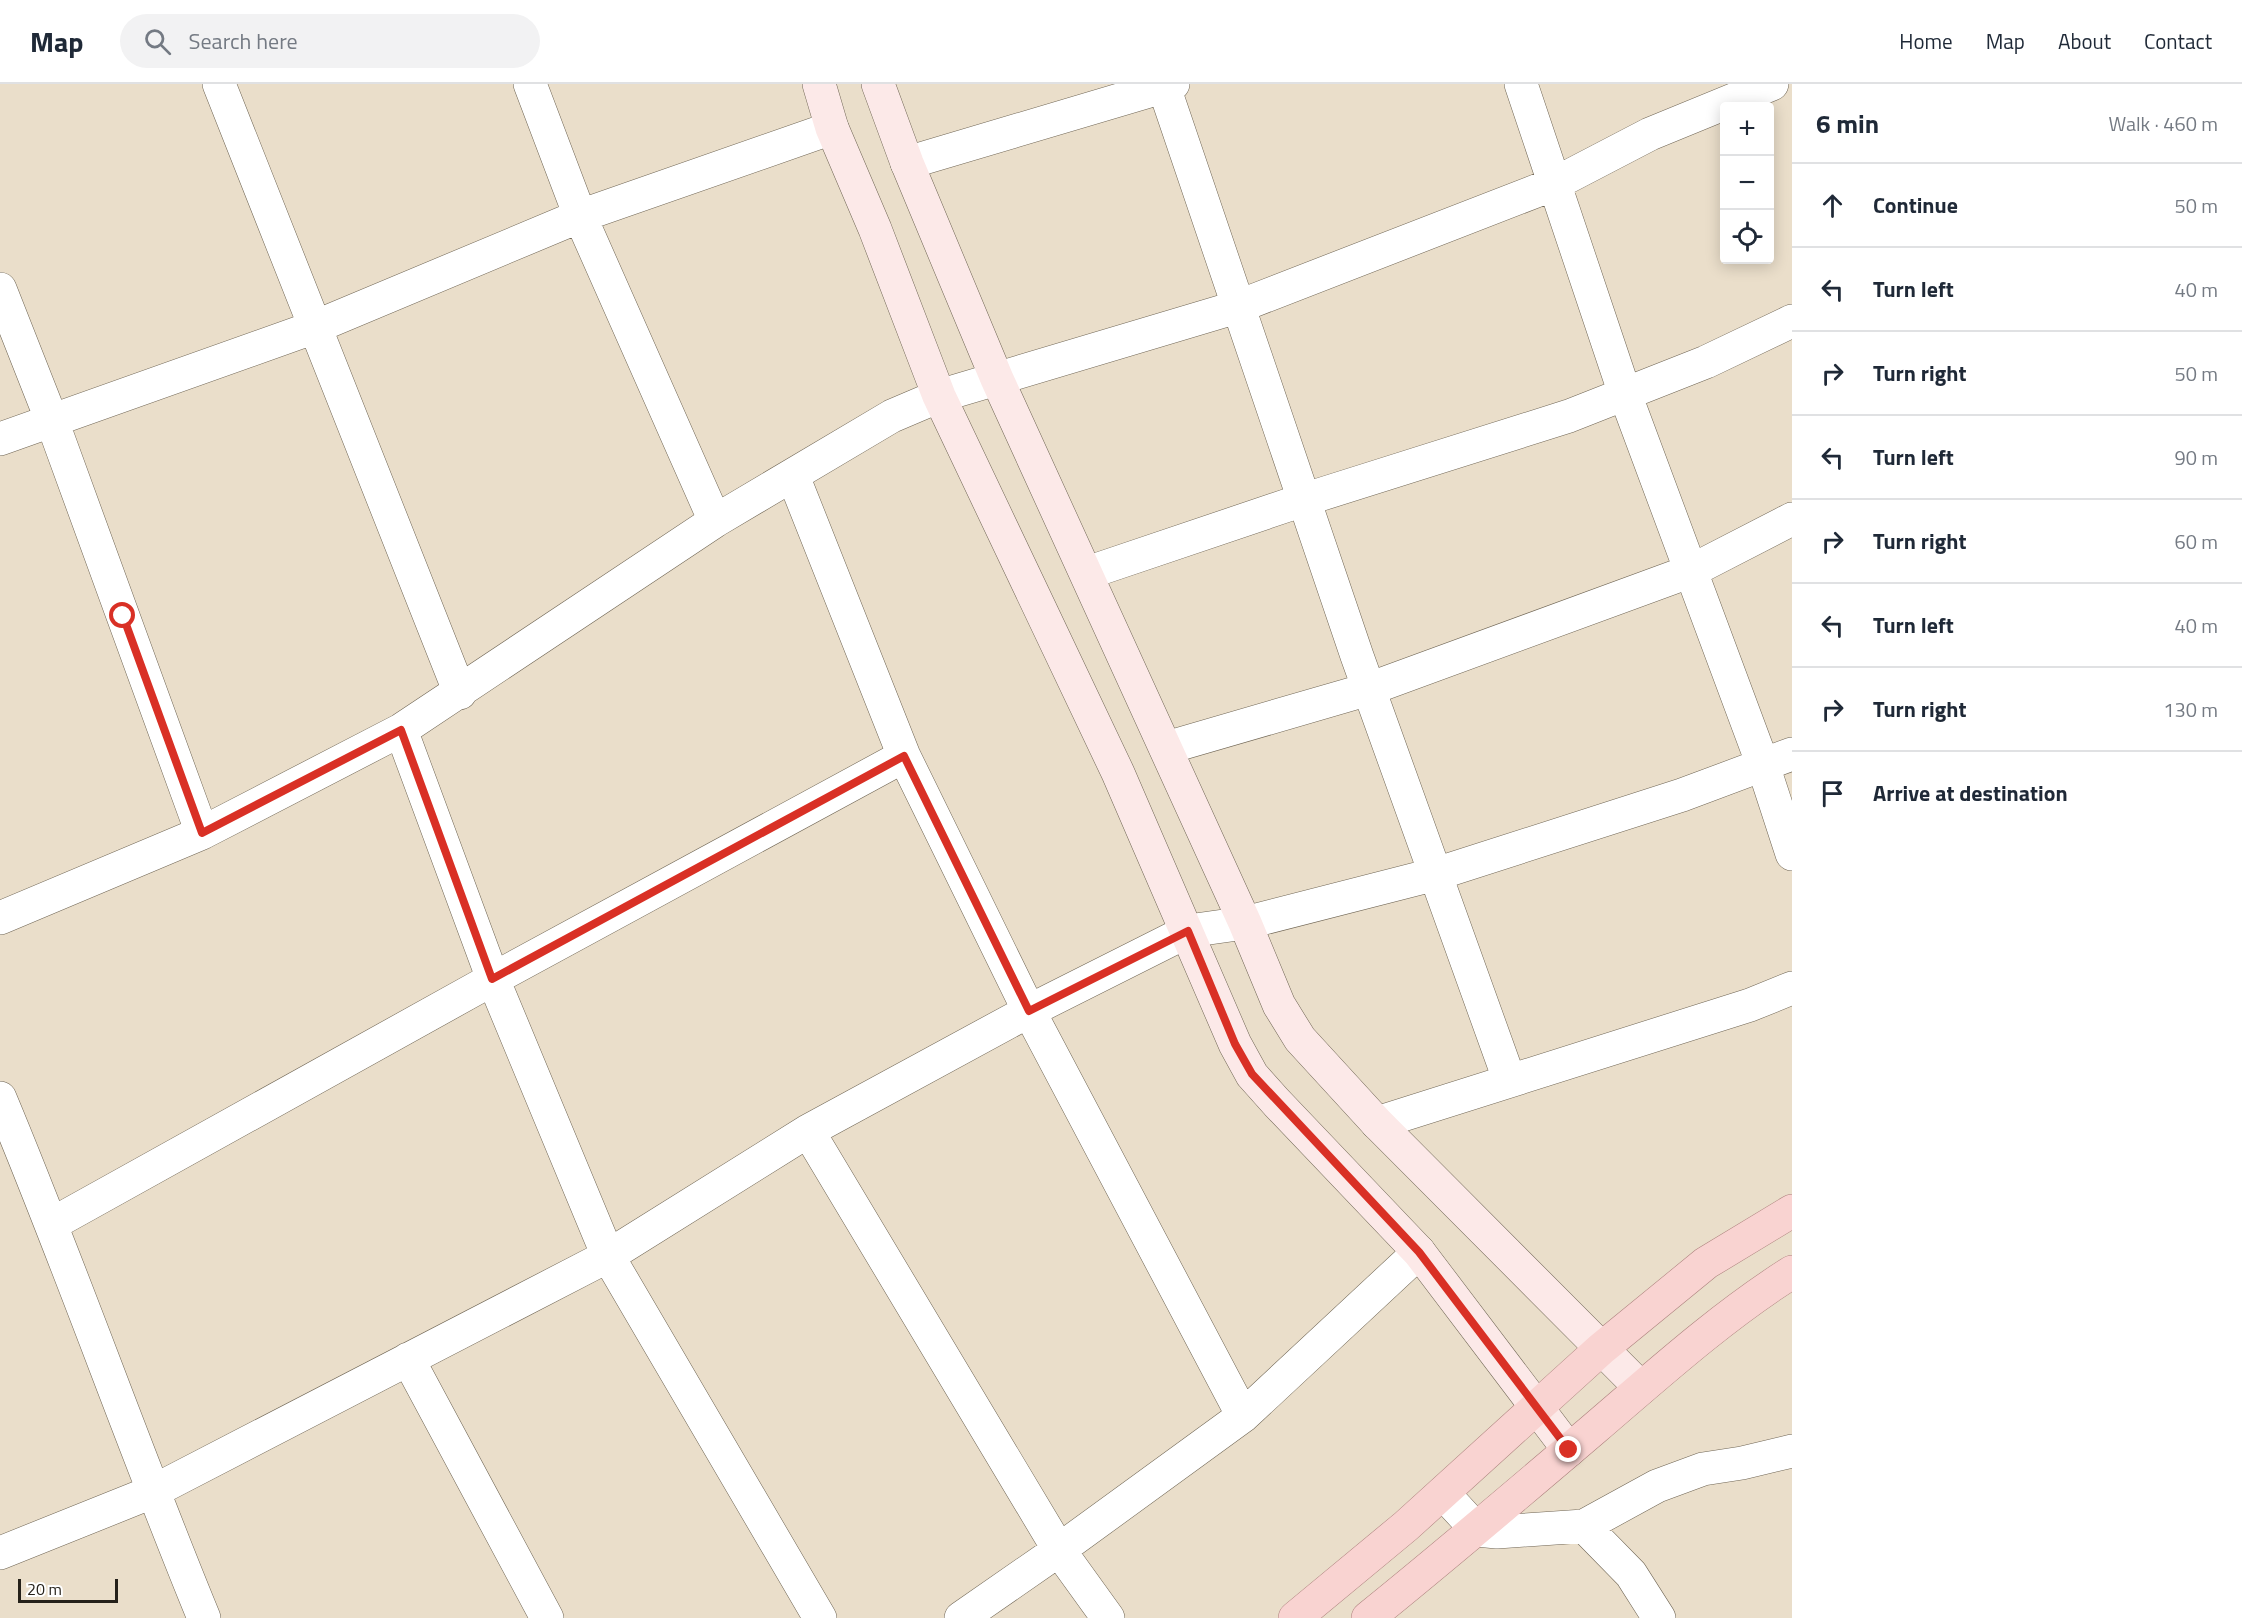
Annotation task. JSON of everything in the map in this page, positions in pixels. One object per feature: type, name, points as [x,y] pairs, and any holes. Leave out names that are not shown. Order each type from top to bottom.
[{"type":"main road","points":[[1295,1618],[1347,1578],[1601,1349],[1706,1263],[1792,1210]]},
{"type":"main road","points":[[1368,1618],[1477,1530],[1641,1388],[1765,1289],[1792,1272]]},
{"type":"street","points":[[219,84],[460,693]]},
{"type":"street","points":[[530,84],[580,216],[715,521]]},
{"type":"street","points":[[819,84],[832,128],[875,229],[939,396],[1078,687],[1188,931],[1235,1044],[1252,1074],[1419,1252],[1569,1450]]},
{"type":"street","points":[[878,84],[906,163],[997,379],[1245,923],[1279,1005],[1295,1030],[1377,1123],[1641,1388]]},
{"type":"street","points":[[1521,84],[1625,394],[1691,571],[1777,760],[1792,854]]},
{"type":"street","points":[[0,918],[202,833],[401,730],[460,693],[715,521],[892,416],[939,396],[1237,307],[1554,184],[1650,134],[1772,84]]},
{"type":"street","points":[[906,163],[1167,85],[1237,307],[1302,500],[1509,1079]]},
{"type":"street","points":[[0,440],[315,327],[580,216],[832,128]]},
{"type":"street","points":[[0,289],[52,421],[202,833]]},
{"type":"street","points":[[1087,573],[1302,500],[1569,416],[1706,362],[1792,321]]},
{"type":"street","points":[[793,476],[904,756],[1029,1011],[1243,1416]]},
{"type":"street","points":[[1166,748],[1369,689],[1691,571],[1792,519]]},
{"type":"street","points":[[401,730],[492,979],[608,1256],[820,1618]]},
{"type":"street","points":[[52,1224],[492,979],[904,756]]},
{"type":"street","points":[[0,1553],[152,1492],[608,1256],[808,1131],[1029,1011],[1188,931],[1245,923],[1436,873],[1682,795],[1777,760]]},
{"type":"street","points":[[1377,1123],[1509,1079],[1750,1005],[1792,988]]},
{"type":"street","points":[[0,1098],[52,1224],[152,1492],[204,1618]]},
{"type":"street","points":[[808,1131],[1059,1550],[1108,1618]]},
{"type":"street","points":[[961,1618],[1243,1416],[1419,1252]]},
{"type":"street","points":[[408,1359],[547,1618]]},
{"type":"street","points":[[1443,1493],[1477,1530],[1497,1532],[1584,1527],[1657,1486],[1703,1469],[1742,1463],[1792,1451]]},
{"type":"street","points":[[1584,1527],[1631,1574],[1659,1618]]},
{"type":"route","points":[[123,616],[202,833],[401,730],[492,979],[904,756],[1029,1011],[1188,931],[1235,1044],[1252,1074],[1419,1252],[1569,1450]]}]
